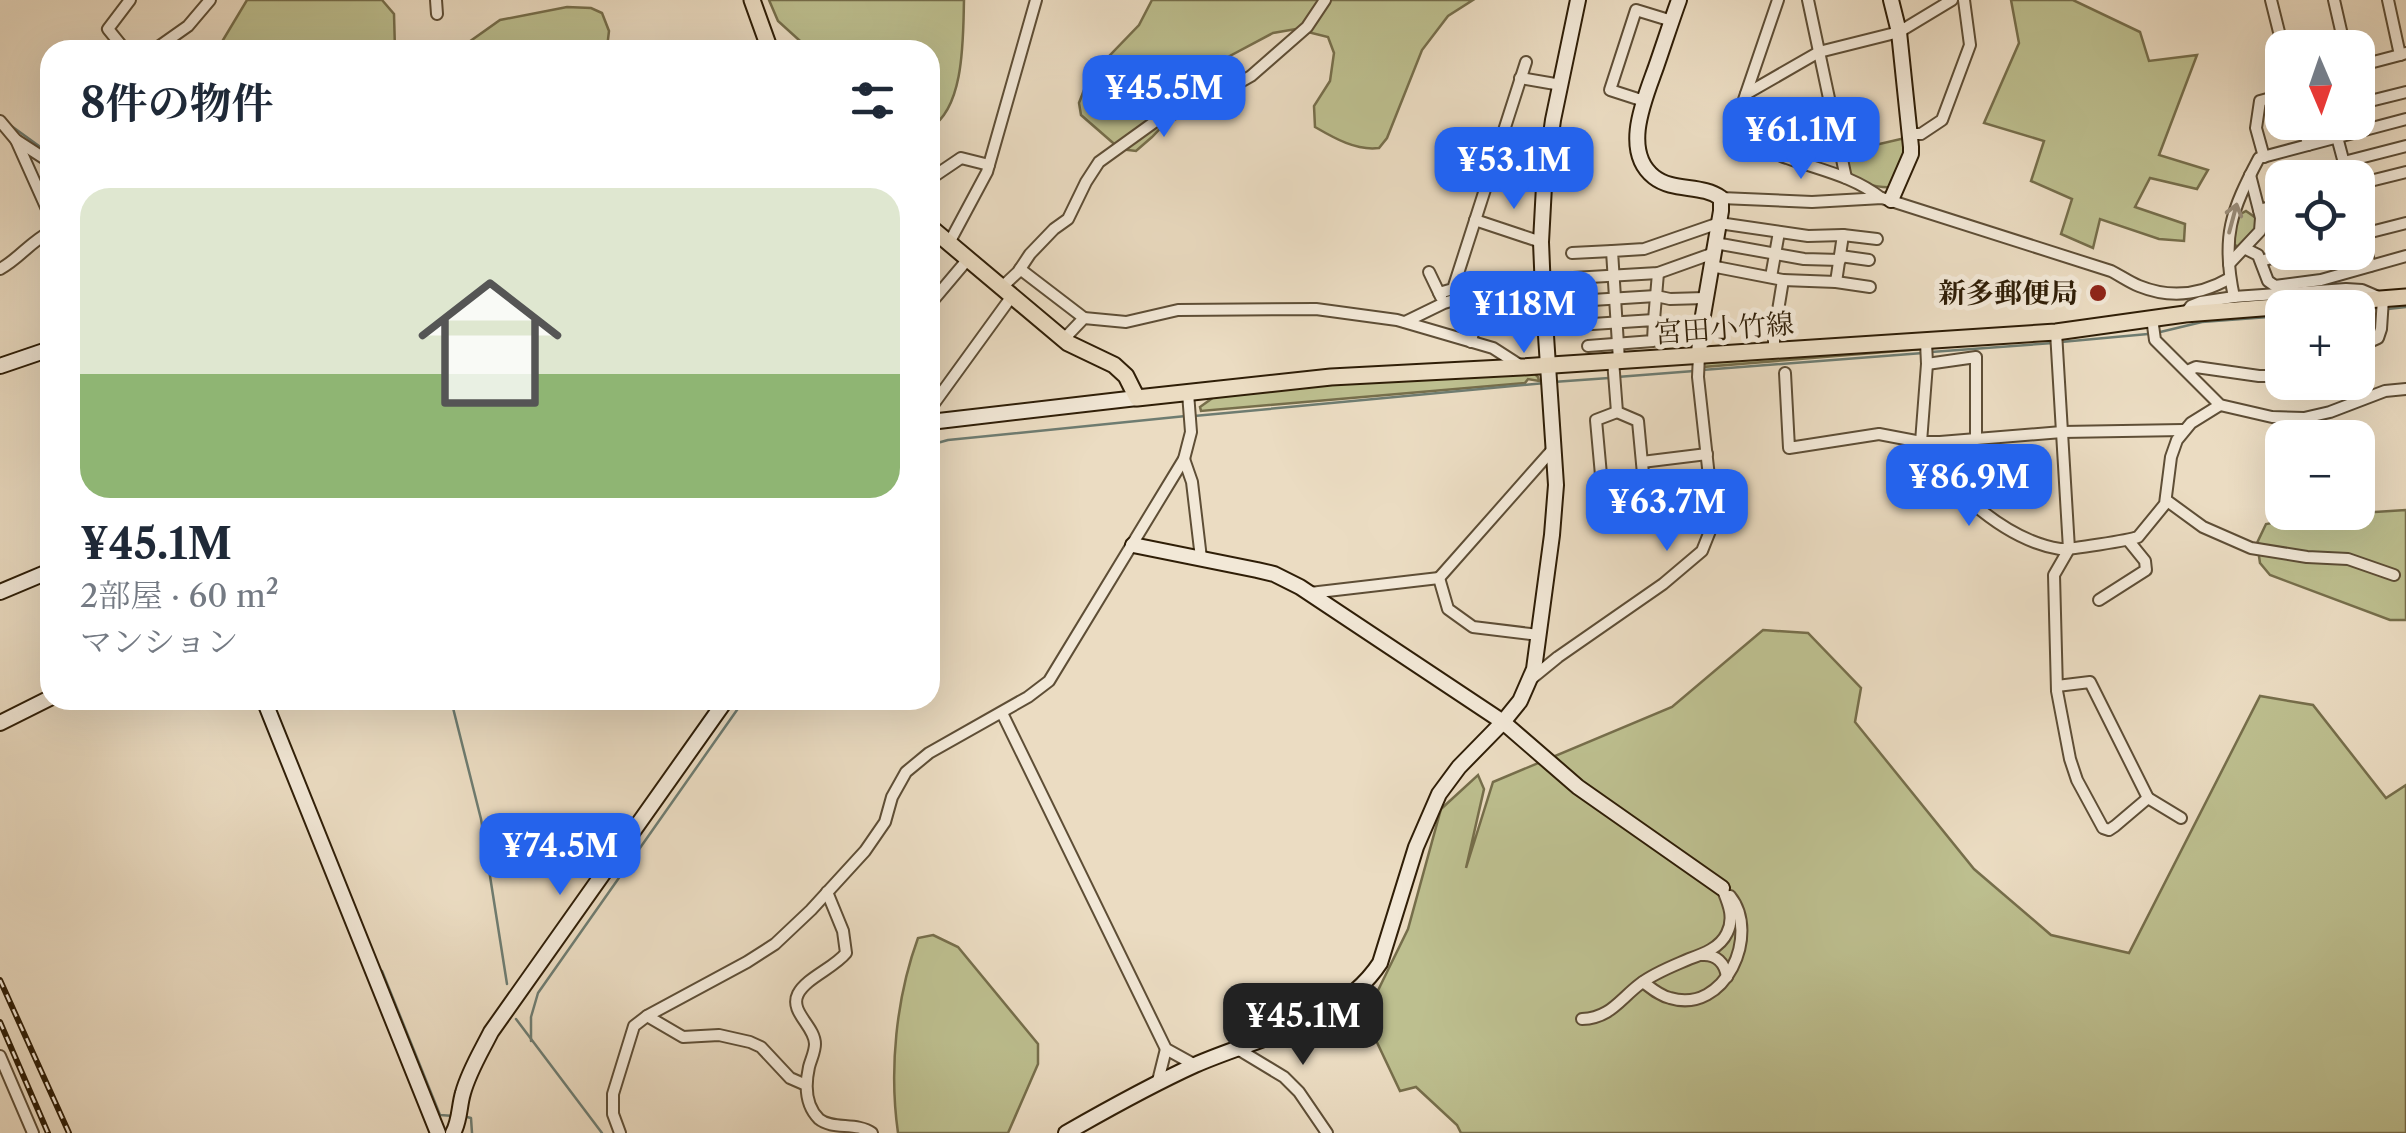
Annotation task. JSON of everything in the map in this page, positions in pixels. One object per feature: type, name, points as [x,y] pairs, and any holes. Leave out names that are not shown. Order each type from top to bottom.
[{"type":"main road","points":[[752,0],[766,40]]},
{"type":"main road","points":[[940,236],[1063,340],[1114,365],[1126,376],[1137,398]]},
{"type":"main road","name":"宮田小竹線","points":[[1137,398],[1331,377],[1546,365],[1698,366],[1774,350],[1927,354],[2056,340],[2185,314],[2406,296]]},
{"type":"street","points":[[117,40],[108,29],[130,0]]},
{"type":"street","points":[[168,40],[188,26],[210,0]]},
{"type":"street","points":[[436,0],[437,14]]},
{"type":"street","points":[[948,243],[990,165],[1036,0]]},
{"type":"street","points":[[940,395],[1030,254],[1068,219],[1099,162],[1160,118],[1200,105],[1251,76],[1307,27],[1325,0]]},
{"type":"street","points":[[1532,679],[1556,485],[1546,365],[1544,186],[1578,0]]},
{"type":"street","points":[[1679,0],[1644,101],[1638,139],[1639,151],[1655,178],[1710,191],[1721,198],[1812,202],[1887,199]]},
{"type":"street","points":[[1778,0],[1737,120],[1744,139],[1785,158],[1846,178],[1887,199],[2111,271],[2158,293],[2182,294],[2217,286],[2230,278]]},
{"type":"street","points":[[1808,0],[1846,178]]},
{"type":"street","points":[[1887,199],[1911,154],[1891,0]]},
{"type":"street","points":[[1745,95],[1819,52],[1898,32],[1952,0]]},
{"type":"street","points":[[1910,134],[1921,134],[1942,120],[1970,45],[1964,0]]},
{"type":"street","points":[[2271,0],[2278,30]]},
{"type":"street","points":[[2334,0],[2341,30]]},
{"type":"street","points":[[2375,61],[2403,54],[2388,0]]},
{"type":"street","points":[[1644,101],[1610,90],[1636,10],[1672,21]]},
{"type":"street","points":[[1405,322],[1452,289],[1526,62]]},
{"type":"street","points":[[1520,78],[1561,85]]},
{"type":"street","points":[[2375,100],[2406,92]]},
{"type":"street","points":[[2264,157],[2256,128],[2260,101],[2265,100]]},
{"type":"street","points":[[2375,127],[2406,119]]},
{"type":"street","points":[[1,125],[40,156]]},
{"type":"street","points":[[16,140],[40,194]]},
{"type":"street","points":[[2307,140],[2308,144]]},
{"type":"street","points":[[2234,297],[2227,243],[2230,224],[2241,190],[2259,158],[2325,140]]},
{"type":"street","points":[[2352,160],[2406,146]]},
{"type":"street","points":[[940,172],[961,158],[990,165]]},
{"type":"street","points":[[2375,180],[2406,172]]},
{"type":"street","points":[[1490,174],[1544,186]]},
{"type":"street","points":[[2229,264],[2260,232],[2250,175]]},
{"type":"street","points":[[1066,1133],[1195,1065],[1334,1008],[1369,980],[1380,964],[1416,846],[1439,794],[1459,767],[1504,722],[1532,679],[1702,551],[1712,526],[1698,366],[1721,198]]},
{"type":"street","points":[[2258,210],[2265,208]]},
{"type":"street","points":[[1475,220],[1542,242]]},
{"type":"street","points":[[2375,231],[2406,223]]},
{"type":"street","points":[[1572,253],[1641,249],[1719,224],[1808,236],[1877,239]]},
{"type":"street","points":[[1774,350],[1775,254],[1779,232]]},
{"type":"street","points":[[1836,282],[1844,235]]},
{"type":"street","points":[[0,270],[40,237]]},
{"type":"street","points":[[1616,364],[1653,341],[1656,296],[1652,273],[1641,249]]},
{"type":"street","points":[[2246,249],[2258,255],[2268,281],[2275,286],[2321,280],[2356,270]]},
{"type":"street","points":[[1612,251],[1617,412]]},
{"type":"street","points":[[1714,254],[1777,278],[1870,287]]},
{"type":"street","points":[[1573,278],[1652,273],[1714,254],[1869,260]]},
{"type":"street","points":[[2375,265],[2406,256]]},
{"type":"street","points":[[940,292],[968,259]]},
{"type":"street","points":[[2261,261],[2265,260]]},
{"type":"street","points":[[1020,269],[1084,318],[1126,322],[1178,310],[1316,309],[1405,322],[1493,348],[1522,367]]},
{"type":"street","points":[[1430,272],[1442,298]]},
{"type":"street","points":[[1442,298],[1464,297],[1466,293],[1490,287],[1543,284]]},
{"type":"street","points":[[2185,314],[2190,306],[2201,302],[2234,297],[2362,290],[2383,298],[2381,329],[2375,340]]},
{"type":"street","points":[[1576,301],[1656,296],[1705,298]]},
{"type":"street","points":[[1464,297],[1475,323],[1472,342]]},
{"type":"street","points":[[1063,340],[1084,318]]},
{"type":"street","points":[[2152,318],[2155,340],[2220,404],[2272,417],[2304,418],[2385,391],[2406,389]]},
{"type":"street","points":[[1578,325],[1654,320]]},
{"type":"street","points":[[2056,340],[2069,549],[2054,574],[2057,686],[2070,758],[2077,780],[2104,828],[2115,826],[2148,798]]},
{"type":"street","points":[[1588,346],[1616,364]]},
{"type":"street","points":[[0,366],[40,352]]},
{"type":"street","points":[[1976,440],[1976,357],[1927,354],[1921,442],[1936,468],[1978,510],[2012,531],[2042,544],[2069,549],[2138,537],[2166,500],[2171,458],[2183,430],[2220,404]]},
{"type":"street","points":[[2187,371],[2196,366],[2265,376]]},
{"type":"street","points":[[1786,373],[1789,448],[1879,434],[1921,442],[2062,432],[2183,430]]},
{"type":"street","points":[[620,1133],[613,1114],[613,1094],[634,1026],[775,944],[864,851],[885,822],[892,797],[906,772],[928,754],[1028,697],[1048,681],[1184,459],[1191,432],[1188,393]]},
{"type":"street","points":[[940,421],[1137,398]]},
{"type":"street","points":[[1645,495],[1638,422],[1617,412],[1596,420],[1603,497],[1611,501],[1711,488]]},
{"type":"street","points":[[1308,593],[1439,578],[1555,446]]},
{"type":"street","points":[[1642,462],[1707,454]]},
{"type":"street","points":[[1184,459],[1192,482],[1201,558]]},
{"type":"street","points":[[2166,500],[2204,527],[2251,548],[2348,559],[2394,575]]},
{"type":"street","points":[[2100,600],[2146,570],[2145,560],[2128,540]]},
{"type":"street","points":[[1132,545],[1274,574],[1308,593],[1504,722],[1578,787],[1722,888],[1733,899],[1740,919],[1740,942],[1721,986],[1686,1000],[1665,997],[1642,982]]},
{"type":"street","points":[[6,589],[40,575]]},
{"type":"street","points":[[1439,578],[1448,610],[1473,628],[1539,635]]},
{"type":"street","points":[[2057,686],[2090,682],[2148,798],[2182,818]]},
{"type":"street","points":[[0,723],[40,703]]},
{"type":"street","points":[[268,710],[438,1133]]},
{"type":"street","points":[[452,1133],[471,1070],[491,1032],[719,710]]},
{"type":"street","points":[[1002,712],[1166,1049],[1195,1065]]},
{"type":"street","points":[[1582,1020],[1599,1018],[1642,982],[1702,955],[1724,939],[1730,907],[1722,888]]},
{"type":"street","points":[[827,892],[843,930],[846,954],[798,994],[798,1011],[815,1039],[806,1096],[824,1128],[863,1127],[872,1133]]},
{"type":"street","points":[[1702,955],[1715,956],[1723,964],[1727,978]]},
{"type":"street","points":[[646,1016],[683,1037],[719,1034],[750,1042],[790,1078],[806,1086]]},
{"type":"street","points":[[1236,1048],[1284,1077],[1328,1133]]},
{"type":"street","points":[[1157,1084],[1166,1049]]},
{"type":"street","points":[[0,1056],[33,1133]]},
{"type":"green space","points":[[247,0],[382,0],[394,14],[395,40],[223,40]]},
{"type":"green space","points":[[769,0],[964,0],[960,70],[950,105],[940,119],[940,40],[799,40],[778,21]]},
{"type":"green space","points":[[1152,0],[1473,0],[1448,16],[1422,50],[1387,138],[1379,148],[1354,146],[1315,127],[1314,106],[1330,81],[1334,53],[1328,37],[1296,29],[1273,33],[1228,57],[1136,151],[1120,149],[1081,115],[1079,103],[1089,77],[1139,25]]},
{"type":"green space","points":[[2011,0],[2073,0],[2140,32],[2149,61],[2197,55],[2159,155],[2208,170],[2197,189],[2150,178],[2135,207],[2185,224],[2184,241],[2159,239],[2100,219],[2093,248],[2061,234],[2072,199],[2031,181],[2044,141],[1984,123],[2019,43]]},
{"type":"green space","points":[[567,7],[591,8],[602,13],[608,40],[472,40],[500,20]]},
{"type":"green space","points":[[1905,138],[1907,152],[1891,187],[1861,182],[1848,171],[1845,152]]},
{"type":"green space","points":[[2246,211],[2256,218],[2257,228],[2239,247],[2232,244],[2237,216]]},
{"type":"green space","points":[[1919,344],[1923,349],[1702,367],[1704,359]]},
{"type":"green space","points":[[1533,372],[1539,381],[1201,411],[1200,407],[1214,397],[1285,386]]},
{"type":"green space","points":[[2406,510],[2406,620],[2390,620],[2270,575],[2260,563],[2257,543],[2265,526],[2265,530],[2375,530],[2375,512]]},
{"type":"green space","points":[[1763,630],[1808,633],[1861,688],[1855,722],[1974,869],[2051,935],[2129,953],[2260,696],[2313,705],[2386,798],[2406,785],[2406,1133],[1461,1133],[1416,1087],[1400,1091],[1365,1017],[1408,929],[1441,809],[1478,775],[1484,789],[1466,868],[1493,782],[1672,707]]},
{"type":"green space","points":[[933,935],[958,947],[1038,1044],[1038,1064],[1008,1133],[898,1133],[894,1084],[896,1034],[904,985],[918,938]]},
{"type":"waterway","points":[[10,125],[40,147]]},
{"type":"waterway","points":[[2388,309],[2406,307]]},
{"type":"waterway","points":[[2375,309],[2380,309]]},
{"type":"waterway","points":[[2156,333],[2202,322],[2265,317]]},
{"type":"waterway","points":[[2061,342],[2148,334]]},
{"type":"waterway","points":[[1931,352],[2053,343]]},
{"type":"waterway","points":[[1702,370],[1923,353]]},
{"type":"waterway","points":[[1617,377],[1694,371]]},
{"type":"waterway","points":[[1553,382],[1609,378]]},
{"type":"waterway","points":[[1194,416],[1545,383]]},
{"type":"waterway","points":[[940,442],[1186,416]]},
{"type":"waterway","points":[[454,710],[481,819],[507,984]]},
{"type":"waterway","points":[[531,1041],[531,1017],[538,993],[737,710]]},
{"type":"waterway","points":[[382,971],[440,1115],[454,1116]]},
{"type":"waterway","points":[[516,1019],[602,1133]]},
{"type":"waterway","points":[[467,1117],[471,1118],[472,1133]]},
{"type":"railway","points":[[0,980],[69,1133]]},
{"type":"railway","points":[[0,1022],[48,1133]]},
{"type":"place","name":"新多郵便局","points":[[2098,293]]}]
